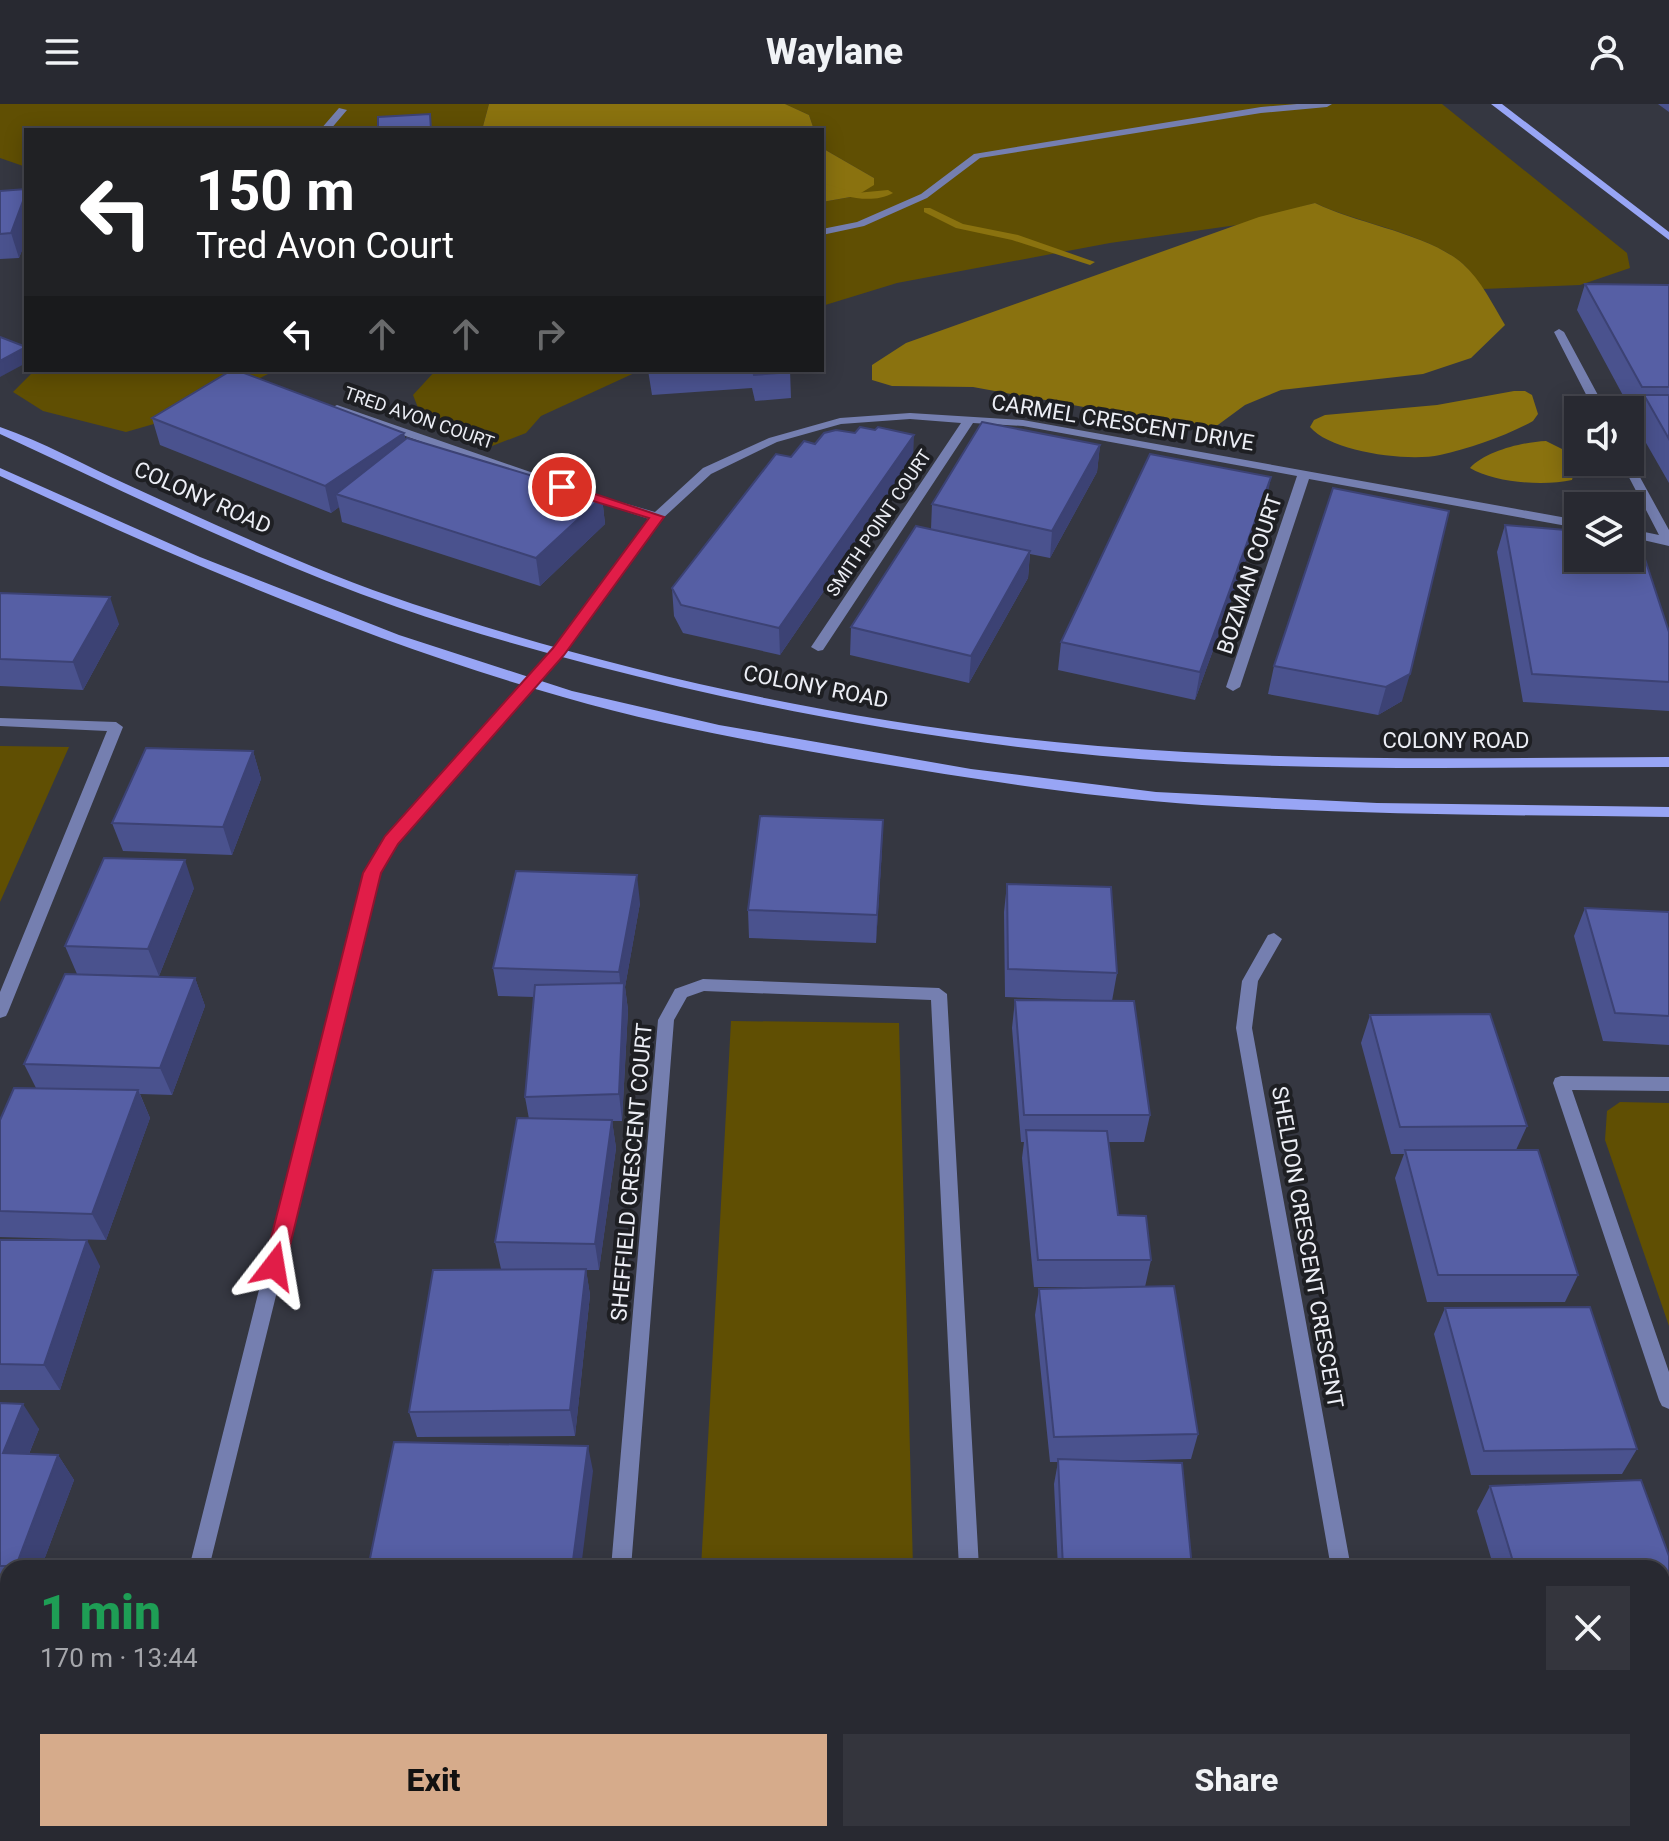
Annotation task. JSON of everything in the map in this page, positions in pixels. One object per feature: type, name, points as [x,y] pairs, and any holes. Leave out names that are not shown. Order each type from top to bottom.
[{"type":"main road","points":[[1496,104],[1669,237]]},
{"type":"main road","name":"COLONY ROAD","points":[[0,430],[349,585],[459,623],[558,651],[723,691],[871,720],[1038,743],[1181,757],[1330,762],[1669,762]]},
{"type":"main road","points":[[0,472],[201,563],[338,618],[530,684],[768,740],[1054,786],[1201,800],[1669,812]]},
{"type":"street","points":[[824,232],[860,224],[924,196],[977,156],[1261,110],[1327,104]]},
{"type":"street","points":[[327,128],[342,110]]},
{"type":"street","points":[[1559,332],[1593,396]]},
{"type":"street","name":"TRED AVON COURT","points":[[321,402],[544,481]]},
{"type":"street","name":"CARMEL CRESCENT DRIVE","points":[[201,1560],[372,873],[391,840],[558,651],[657,517],[707,471],[773,440],[840,421],[910,416],[1023,423],[1564,521]]},
{"type":"street","name":"SMITH POINT COURT","points":[[818,647],[969,420]]},
{"type":"street","name":"BOZMAN COURT","points":[[1233,687],[1304,474]]},
{"type":"street","points":[[1634,476],[1668,541]]},
{"type":"street","points":[[574,492],[657,517]]},
{"type":"street","points":[[1644,536],[1668,541]]},
{"type":"street","points":[[0,722],[116,727],[0,1012]]},
{"type":"street","name":"SHELDON CRESCENT CRESCENT","points":[[1274,939],[1250,981],[1244,1028],[1340,1560]]},
{"type":"street","name":"SHEFFIELD CRESCENT COURT","points":[[622,1560],[666,1020],[681,993],[703,985],[939,994],[969,1560]]},
{"type":"street","points":[[1669,1084],[1561,1083],[1669,1400]]},
{"type":"shaded area","points":[[0,104],[489,104],[483,128],[24,128],[24,166],[0,158]]},
{"type":"shaded area","points":[[489,104],[785,104],[809,115],[813,128],[483,128]]},
{"type":"shaded area","points":[[785,104],[1442,104],[1627,253],[1630,268],[1580,285],[1483,289],[1464,265],[1450,254],[1413,237],[1315,203],[1237,225],[1110,243],[897,283],[824,305],[824,202],[856,196],[874,178],[824,149],[824,128],[813,128],[809,115]]},
{"type":"shaded area","points":[[824,149],[874,178],[874,185],[856,196],[824,202]]},
{"type":"shaded area","points":[[1315,203],[1413,237],[1449,254],[1475,277],[1505,325],[1471,358],[1423,374],[1281,390],[1245,405],[1211,430],[973,387],[892,386],[872,380],[872,365],[906,343],[1259,217]]},
{"type":"shaded area","points":[[33,372],[272,372],[185,415],[126,432],[43,411],[13,392]]},
{"type":"shaded area","points":[[434,372],[637,372],[541,416],[526,433],[492,446],[424,423],[413,395]]},
{"type":"shaded area","points":[[1514,391],[1532,395],[1538,414],[1533,421],[1488,441],[1440,455],[1390,456],[1352,449],[1320,436],[1310,427],[1314,420],[1325,415],[1437,405]]},
{"type":"shaded area","points":[[1546,441],[1564,450],[1564,476],[1573,476],[1572,480],[1520,482],[1493,477],[1470,468],[1505,448]]},
{"type":"shaded area","points":[[0,746],[69,747],[0,902]]},
{"type":"shaded area","points":[[731,1021],[899,1023],[913,1560],[701,1560]]},
{"type":"shaded area","points":[[1620,1102],[1669,1103],[1669,1326],[1605,1140],[1607,1111]]},
{"type":"building","points":[[430,114],[431,128],[378,128],[378,117]]},
{"type":"building","points":[[24,189],[24,198],[11,233],[0,234],[0,191]]},
{"type":"building","points":[[1585,284],[1669,285],[1669,387],[1642,387]]},
{"type":"building","points":[[0,337],[24,346],[24,348],[0,361]]},
{"type":"building","points":[[229,372],[241,372],[404,433],[325,486],[152,418]]},
{"type":"building","points":[[753,372],[791,372],[754,375]]},
{"type":"building","points":[[1644,395],[1669,395],[1669,439]]},
{"type":"building","points":[[982,422],[1100,445],[1052,531],[932,504]]},
{"type":"building","points":[[860,427],[875,430],[878,427],[914,435],[779,628],[681,605],[672,588],[776,454],[791,457],[804,441],[815,444],[824,433],[836,430],[855,433]]},
{"type":"building","points":[[407,438],[602,497],[536,558],[336,494]]},
{"type":"building","points":[[1150,454],[1271,477],[1200,672],[1061,642]]},
{"type":"building","points":[[1333,488],[1449,511],[1410,674],[1386,687],[1274,666]]},
{"type":"building","points":[[1505,525],[1564,530],[1564,572],[1644,572],[1644,556],[1669,632],[1669,682],[1532,674]]},
{"type":"building","points":[[916,526],[1030,551],[971,656],[851,627]]},
{"type":"building","points":[[0,593],[110,597],[73,662],[0,659]]},
{"type":"building","points":[[146,748],[253,751],[223,827],[112,823]]},
{"type":"building","points":[[760,816],[883,820],[877,915],[748,910]]},
{"type":"building","points":[[104,858],[185,860],[148,949],[65,946]]},
{"type":"building","points":[[516,871],[637,875],[619,972],[493,968]]},
{"type":"building","points":[[1007,884],[1111,887],[1117,973],[1008,969]]},
{"type":"building","points":[[1585,908],[1669,912],[1669,1016],[1615,1013]]},
{"type":"building","points":[[65,974],[195,978],[160,1068],[24,1064]]},
{"type":"building","points":[[624,983],[619,1094],[525,1097],[535,985]]},
{"type":"building","points":[[1015,1000],[1134,1001],[1150,1115],[1024,1115]]},
{"type":"building","points":[[1490,1014],[1527,1126],[1400,1127],[1370,1015]]},
{"type":"building","points":[[14,1088],[138,1090],[92,1214],[0,1211],[0,1120]]},
{"type":"building","points":[[517,1118],[612,1120],[595,1244],[495,1242]]},
{"type":"building","points":[[1026,1130],[1107,1131],[1118,1215],[1146,1216],[1151,1260],[1038,1260]]},
{"type":"building","points":[[1405,1150],[1538,1150],[1578,1275],[1438,1275]]},
{"type":"building","points":[[0,1240],[87,1240],[44,1365],[0,1364]]},
{"type":"building","points":[[586,1269],[570,1410],[409,1412],[433,1270]]},
{"type":"building","points":[[1174,1286],[1198,1434],[1054,1437],[1039,1289]]},
{"type":"building","points":[[1590,1307],[1637,1449],[1484,1451],[1445,1308]]},
{"type":"building","points":[[0,1403],[23,1404],[3,1453],[58,1455],[18,1560],[0,1560]]},
{"type":"building","points":[[394,1442],[588,1446],[573,1560],[370,1560]]},
{"type":"building","points":[[1058,1459],[1182,1463],[1191,1560],[1063,1560]]},
{"type":"building","points":[[1641,1480],[1669,1560],[1513,1560],[1490,1486]]},
{"type":"waterway","points":[[824,187],[856,196],[888,193]]},
{"type":"waterway","points":[[927,210],[960,226],[1014,237],[1090,262]]},
{"type":"route","points":[[274,1266],[372,873],[391,840],[558,651],[657,517],[562,487]]}]
